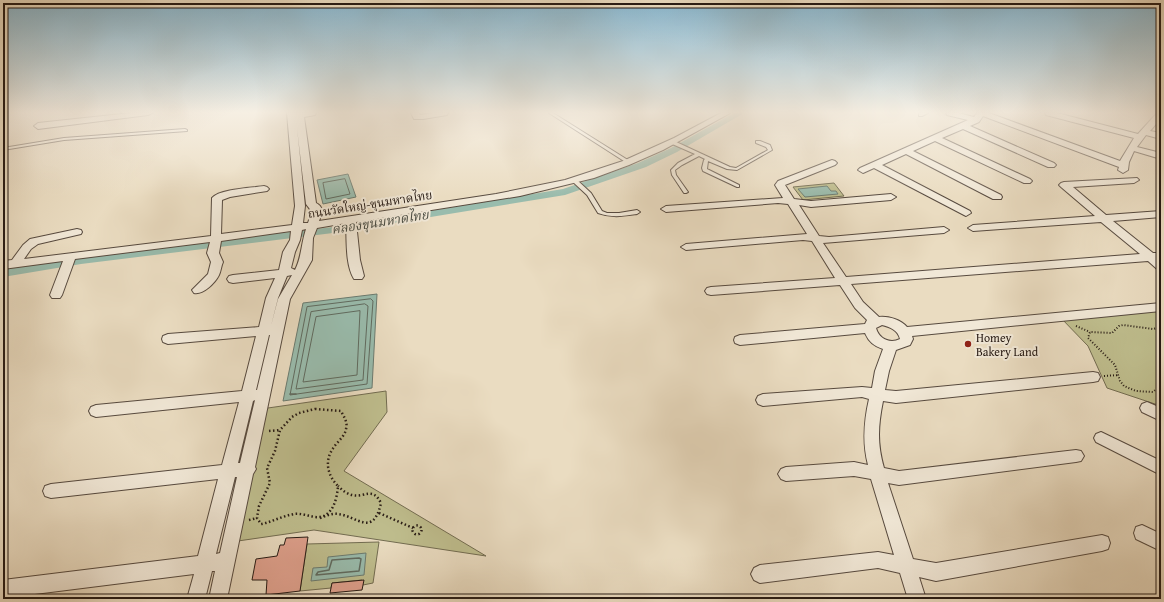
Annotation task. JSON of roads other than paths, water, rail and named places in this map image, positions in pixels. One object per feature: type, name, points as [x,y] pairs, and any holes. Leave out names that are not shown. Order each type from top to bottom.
[{"type":"street","points":[[196,599],[248,395],[271,330],[284,299],[306,260],[300,206],[296,141]]},
{"type":"street","points":[[300,141],[311,204]]},
{"type":"street","name":"ถนนวัดใหญ่-ขุนมหาดไทย","points":[[3,265],[68,262],[352,227],[576,182],[678,141]]},
{"type":"street","points":[[863,170],[928,141]]},
{"type":"street","points":[[942,141],[1027,181]]},
{"type":"street","points":[[998,141],[1051,164]]},
{"type":"street","points":[[1052,141],[1123,167],[1137,141]]},
{"type":"street","points":[[1140,141],[1161,156]]},
{"type":"street","points":[[906,151],[997,197]]},
{"type":"street","points":[[740,340],[873,325],[888,322],[894,324],[905,332],[907,339],[902,345],[891,346],[879,342],[874,338],[871,334],[873,325],[780,185],[781,182],[832,164]]},
{"type":"street","points":[[875,165],[966,213]]},
{"type":"street","points":[[1134,180],[1064,185],[1103,218],[1155,256],[1161,266]]},
{"type":"street","points":[[198,290],[213,275],[217,262],[215,244],[217,197],[264,189]]},
{"type":"street","points":[[666,209],[778,200],[811,204],[891,197]]},
{"type":"street","points":[[218,599],[264,394],[271,330],[272,298],[284,273],[289,252],[317,212],[316,207],[311,204],[300,206]]},
{"type":"street","points":[[973,228],[1161,214]]},
{"type":"street","points":[[352,227],[354,260],[358,276]]},
{"type":"street","points":[[686,247],[803,237],[829,240],[944,230]]},
{"type":"street","points":[[15,264],[27,246],[34,241],[77,232]]},
{"type":"street","points":[[712,291],[1155,256]]},
{"type":"street","points":[[56,295],[68,262]]},
{"type":"street","points":[[233,279],[299,271]]},
{"type":"street","points":[[905,332],[1161,307]]},
{"type":"street","points":[[168,339],[271,330]]},
{"type":"street","points":[[891,346],[882,371],[871,423],[872,452],[917,599]]},
{"type":"street","points":[[763,400],[862,392],[896,397],[1093,377]]},
{"type":"street","points":[[96,411],[264,394]]},
{"type":"street","points":[[1148,408],[1161,415]]},
{"type":"street","points":[[1101,438],[1161,468]]},
{"type":"street","points":[[786,474],[854,469],[899,478],[1076,456]]},
{"type":"street","points":[[51,490],[248,469]]},
{"type":"street","points":[[1142,533],[1161,543]]},
{"type":"street","points":[[760,574],[878,560],[936,572],[1102,543]]},
{"type":"street","points":[[3,589],[226,561]]},
{"type":"lane","points":[[3,149],[51,141]]},
{"type":"lane","points":[[595,141],[629,162]]},
{"type":"lane","points":[[675,143],[733,169],[741,168],[770,150],[768,146],[758,142]]},
{"type":"lane","points":[[686,192],[673,170],[680,164],[699,154]]},
{"type":"lane","points":[[708,159],[706,160],[705,170],[737,186]]},
{"type":"lane","points":[[576,182],[589,194],[600,212],[619,215],[638,212]]},
{"type":"water","points":[[348,174],[356,197],[323,204],[317,180]]},
{"type":"water","points":[[827,186],[831,191],[836,191],[838,194],[805,197],[798,189]]},
{"type":"water","points":[[377,294],[372,388],[283,401],[303,303]]},
{"type":"water","points":[[366,553],[364,575],[311,581],[313,568],[327,567],[328,557]]},
{"type":"waterway","name":"คลองขุนมหาดไทย","points":[[3,273],[81,260],[333,230],[565,192],[642,165],[690,141]]},
{"type":"place","name":"Homey Bakery Land","points":[[968,344]]}]
